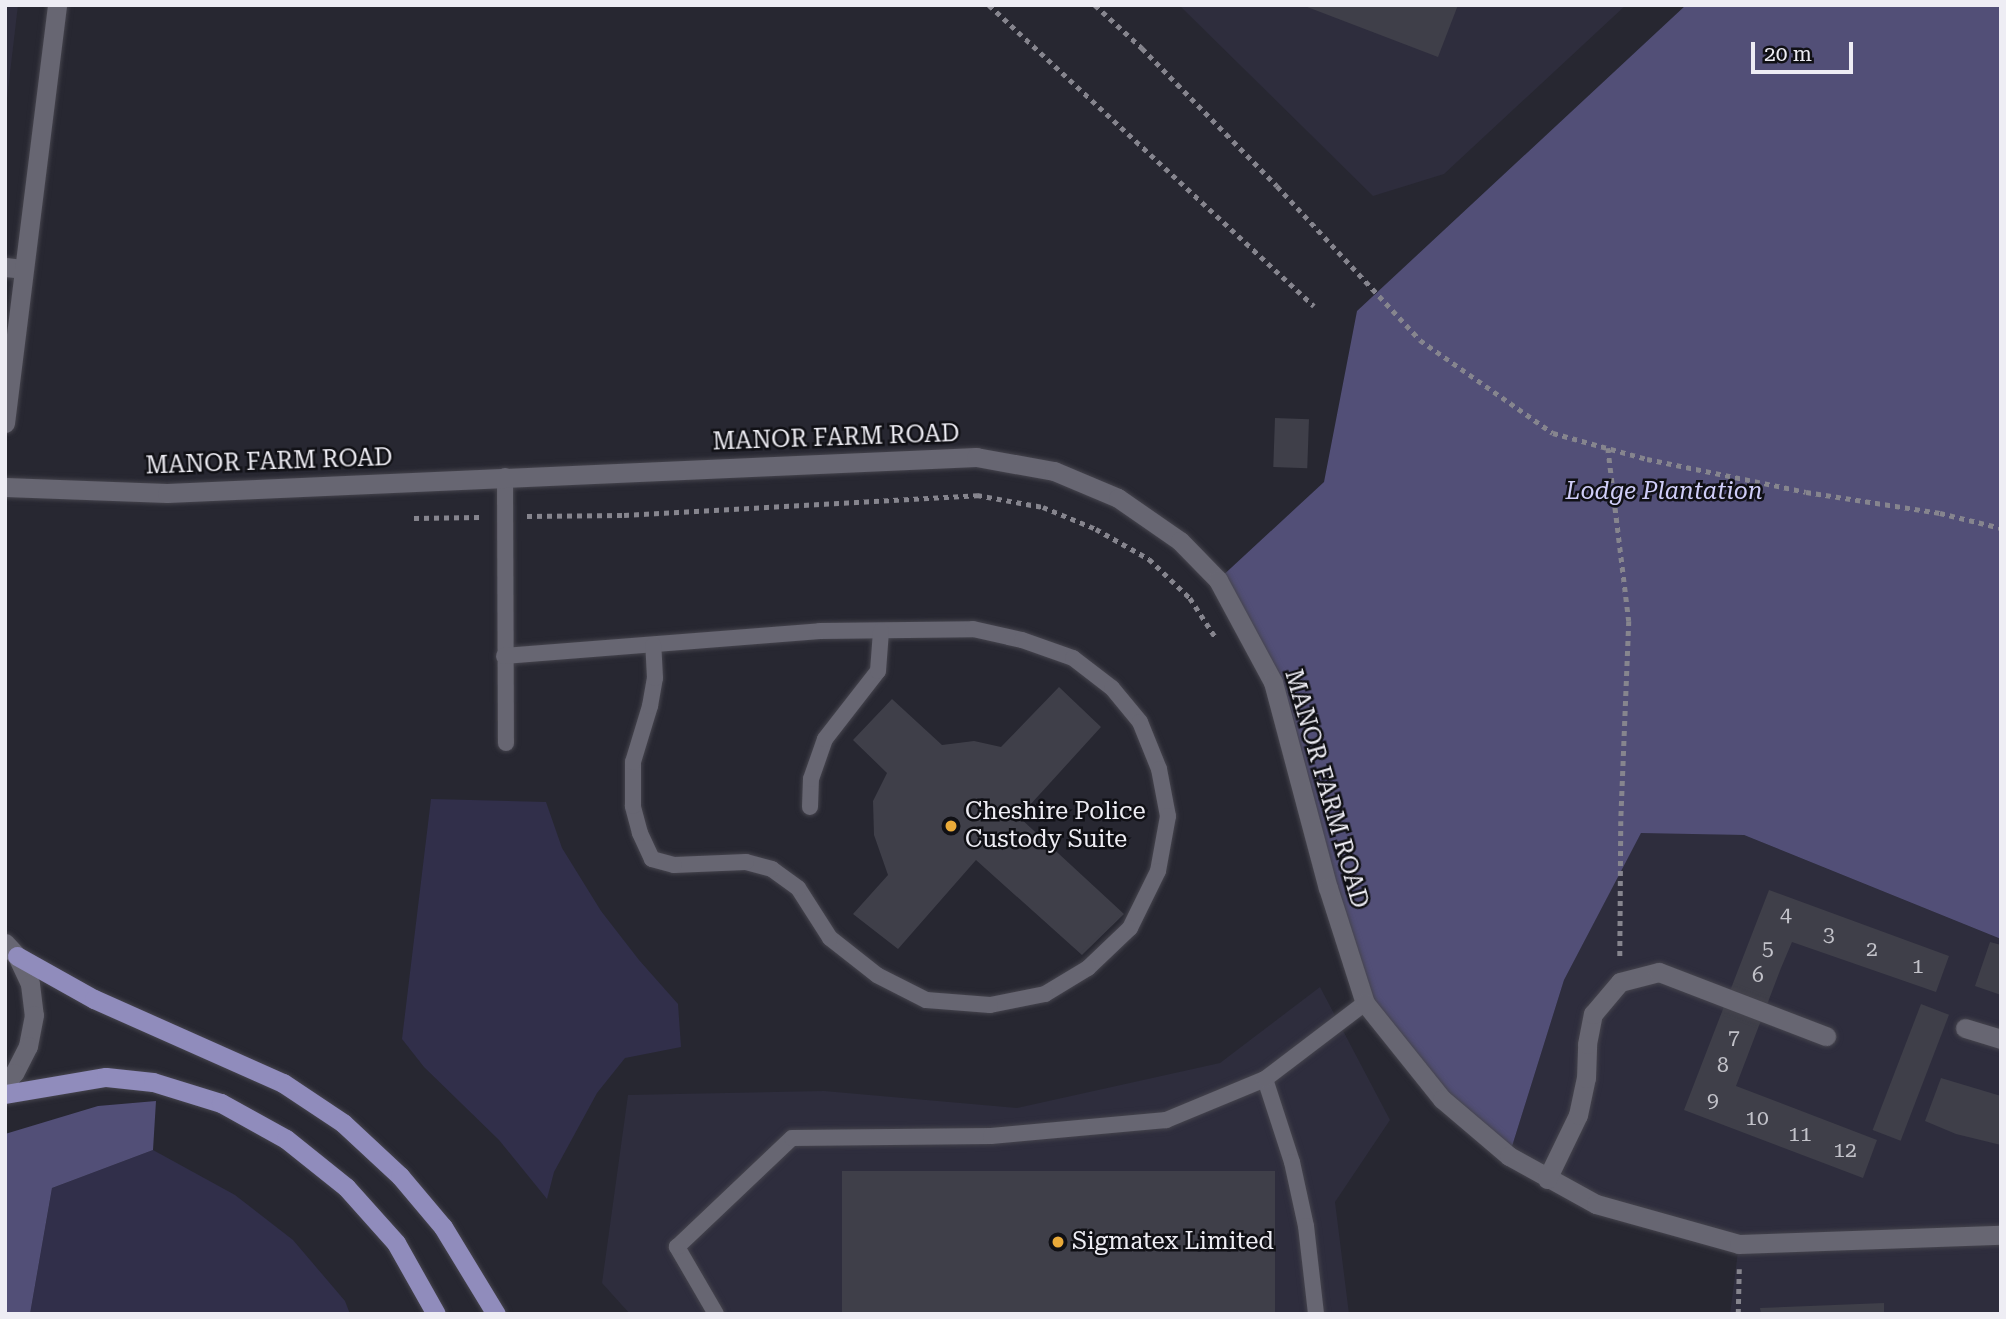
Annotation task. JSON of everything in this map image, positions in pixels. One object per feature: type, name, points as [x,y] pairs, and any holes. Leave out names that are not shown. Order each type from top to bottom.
[{"type":"main road","points":[[11,949],[94,999],[283,1083],[343,1123],[400,1176],[443,1227],[496,1314]]},
{"type":"main road","points":[[5,1094],[106,1077],[153,1082],[221,1103],[286,1139],[346,1187],[396,1243],[436,1314]]},
{"type":"street","points":[[5,423],[14,268],[57,5]]},
{"type":"street","name":"MANOR FARM ROAD","points":[[5,487],[167,493],[976,457],[1054,471],[1118,498],[1180,541],[1218,580],[1273,682],[1328,888],[1365,1003],[1442,1099],[1509,1156],[1596,1204],[1740,1244],[2001,1235]]},
{"type":"street","points":[[5,923],[11,949],[30,984],[34,1015],[29,1046],[14,1073],[5,1083]]},
{"type":"street","points":[[1547,1179],[1578,1115],[1586,1078],[1587,1044],[1593,1014],[1620,982],[1660,972],[1703,986],[1826,1036]]},
{"type":"street","points":[[1965,1028],[2001,1039]]},
{"type":"lane","points":[[505,476],[506,743]]},
{"type":"lane","points":[[504,656],[820,631],[973,629],[1022,640],[1073,658],[1112,688],[1140,722],[1160,769],[1168,816],[1158,871],[1130,928],[1088,968],[1045,994],[990,1005],[926,1000],[877,975],[830,938],[798,888],[772,869],[746,862],[674,865],[653,859],[640,833],[633,806],[633,762],[650,706],[655,678],[653,645]]},
{"type":"lane","points":[[810,807],[811,779],[825,739],[878,671],[881,631]]},
{"type":"lane","points":[[716,1314],[677,1247],[792,1138],[991,1136],[1166,1120],[1265,1079],[1365,1003]]},
{"type":"lane","points":[[1265,1079],[1292,1162],[1306,1226],[1316,1314]]},
{"type":"path","points":[[989,5],[1314,306]]},
{"type":"path","points":[[1095,5],[1142,48],[1268,176],[1420,340],[1553,433],[1608,448],[1806,492],[1940,513],[2001,528]]},
{"type":"path","points":[[1608,448],[1629,621],[1621,821],[1620,982]]},
{"type":"path","points":[[1738,1314],[1740,1244]]},
{"type":"shaded area","points":[[5,5],[18,5],[5,116]]},
{"type":"shaded area","points":[[1179,5],[1626,5],[1444,174],[1373,196]]},
{"type":"shaded area","points":[[431,799],[546,802],[562,848],[601,911],[678,1004],[681,1047],[625,1058],[597,1093],[554,1172],[547,1199],[499,1140],[424,1067],[402,1039]]},
{"type":"shaded area","points":[[1641,832],[1744,835],[2001,939],[2001,1314],[1730,1314],[1739,1244],[1596,1204],[1509,1156],[1564,980]]},
{"type":"shaded area","points":[[1320,987],[1390,1120],[1335,1202],[1349,1314],[630,1314],[602,1283],[628,1095],[824,1091],[1017,1108],[1220,1063]]},
{"type":"shaded area","points":[[153,1150],[235,1195],[293,1240],[345,1301],[350,1314],[30,1314],[52,1188]]},
{"type":"green space","name":"Lodge Plantation","points":[[1686,5],[2001,5],[2001,939],[1744,835],[1641,833],[1564,980],[1509,1156],[1442,1099],[1365,1003],[1273,682],[1218,580],[1324,482],[1357,311]]},
{"type":"green space","points":[[156,1101],[153,1150],[52,1188],[30,1314],[5,1314],[5,1134],[98,1106]]},
{"type":"building","points":[[1302,5],[1458,5],[1438,57]]},
{"type":"building","points":[[1275,418],[1309,419],[1307,468],[1273,467]]},
{"type":"building","name":"Cheshire Police Custody Suite","points":[[1059,687],[1101,727],[1019,817],[1124,914],[1082,955],[976,860],[898,949],[853,914],[888,875],[874,835],[873,801],[887,773],[853,740],[892,699],[942,745],[974,741],[1001,747]]},
{"type":"building","points":[[1769,890],[1949,956],[1936,992],[1792,942],[1781,968],[1736,1086],[1877,1140],[1863,1178],[1684,1110]]},
{"type":"building","points":[[1990,942],[2001,945],[2001,995],[1975,986]]},
{"type":"building","points":[[1921,1004],[1949,1015],[1901,1141],[1873,1130]]},
{"type":"building","points":[[1941,1078],[2001,1096],[2001,1145],[1956,1134],[1925,1121]]},
{"type":"building","name":"Sigmatex Limited","points":[[842,1171],[1275,1171],[1275,1314],[842,1314]]},
{"type":"building","points":[[1884,1303],[1884,1314],[1761,1314],[1760,1308]]},
{"type":"place","name":"Cheshire Police Custody Suite","points":[[951,826]]},
{"type":"place","name":"Sigmatex Limited","points":[[1058,1242]]}]
